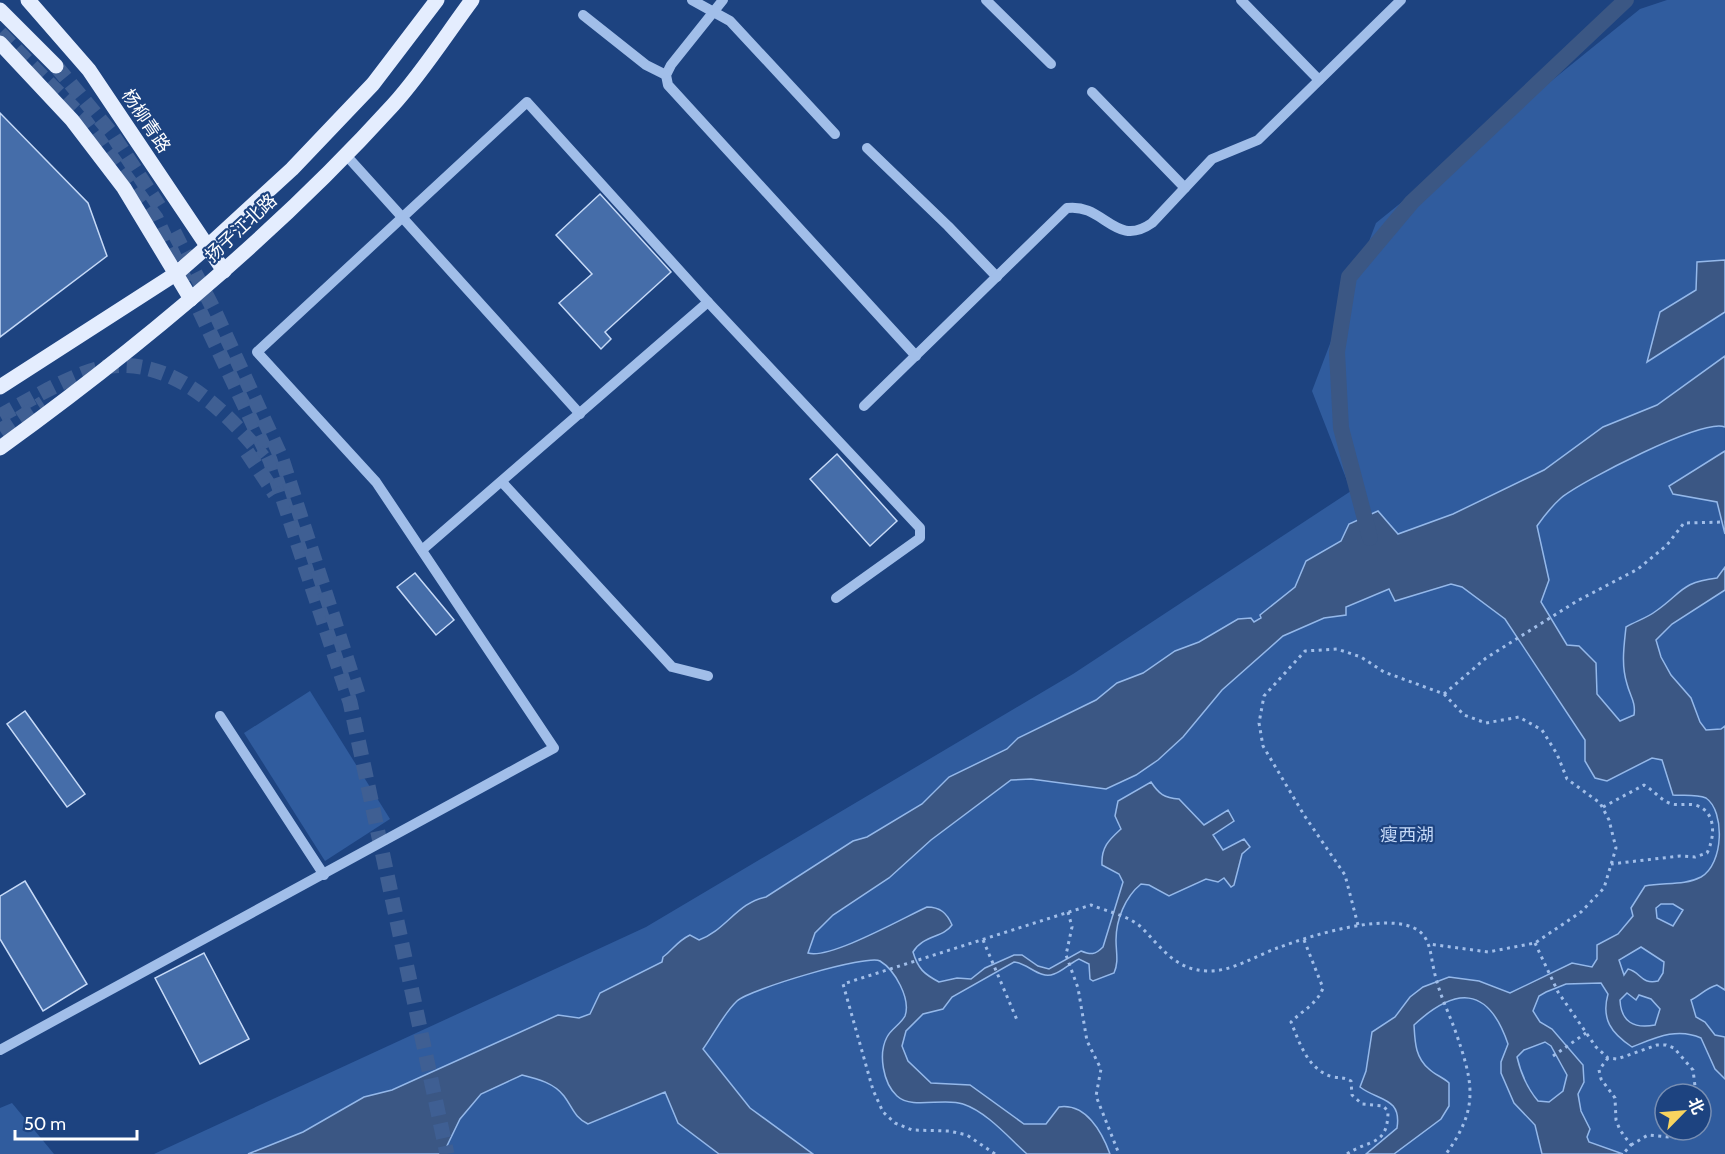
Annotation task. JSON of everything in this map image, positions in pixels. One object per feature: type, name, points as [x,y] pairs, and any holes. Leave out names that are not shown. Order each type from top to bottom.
[{"type":"main road","name":"杨柳青路","points":[[28,0],[89,70],[224,271]]},
{"type":"main road","name":"扬子江北路","points":[[0,387],[177,273],[208,246],[292,169],[373,84],[437,0]]},
{"type":"main road","name":"扬子江北路","points":[[0,448],[224,271],[311,189],[394,103],[472,0]]},
{"type":"main road","points":[[0,10],[56,66]]},
{"type":"main road","points":[[0,43],[72,120],[124,188],[177,273],[190,299]]},
{"type":"lane","points":[[692,0],[730,21],[835,134]]},
{"type":"lane","points":[[723,0],[666,75],[668,84],[675,95],[916,356]]},
{"type":"lane","points":[[986,0],[1051,64]]},
{"type":"lane","points":[[1241,0],[1319,80]]},
{"type":"lane","points":[[864,406],[1067,208],[1080,206],[1116,228],[1129,233],[1141,231],[1212,159],[1258,140],[1401,0]]},
{"type":"lane","points":[[583,15],[646,65],[666,75]]},
{"type":"lane","points":[[1092,92],[1185,188]]},
{"type":"lane","points":[[0,1050],[554,748],[376,482],[258,352],[527,102],[708,302],[920,528],[920,537],[836,598]]},
{"type":"lane","points":[[867,148],[997,277]]},
{"type":"lane","points":[[345,154],[404,216],[580,414]]},
{"type":"lane","points":[[422,550],[708,302]]},
{"type":"lane","points":[[502,482],[672,667],[708,676]]},
{"type":"lane","points":[[220,716],[324,875]]},
{"type":"path","points":[[1444,694],[1486,658],[1577,601],[1638,569],[1667,544],[1684,523],[1715,520],[1725,522]]},
{"type":"path","points":[[1358,926],[1345,875],[1304,815],[1263,746],[1259,723],[1264,696],[1305,651],[1337,649],[1361,657],[1384,672],[1444,694],[1464,715],[1486,723],[1519,717],[1542,730],[1557,754],[1567,779],[1602,807],[1609,820],[1616,848],[1604,888],[1581,912],[1536,943],[1488,952],[1429,944]]},
{"type":"path","points":[[1602,807],[1644,785],[1668,803],[1697,805],[1706,812],[1713,831],[1713,843],[1707,853],[1695,857],[1680,856],[1611,864]]},
{"type":"path","points":[[994,1154],[967,1135],[950,1131],[912,1130],[895,1123],[883,1112],[873,1090],[843,984],[1091,905],[1140,926],[1166,954],[1185,967],[1208,971],[1228,968],[1304,940],[1358,926],[1399,922],[1422,933],[1429,944],[1434,972],[1470,1074],[1470,1108],[1456,1139],[1446,1154]]},
{"type":"path","points":[[1068,912],[1072,927],[1066,956],[1078,988],[1087,1041],[1101,1069],[1096,1096],[1118,1153]]},
{"type":"path","points":[[983,940],[1017,1020]]},
{"type":"path","points":[[1304,940],[1323,988],[1318,1001],[1303,1010],[1291,1022],[1301,1048],[1312,1065],[1333,1077],[1343,1077],[1351,1081],[1352,1095],[1362,1104],[1383,1106],[1388,1111],[1384,1133],[1374,1143],[1347,1154]]},
{"type":"path","points":[[1536,943],[1558,992],[1596,1047],[1608,1058],[1617,1059],[1666,1045],[1674,1048],[1693,1070],[1694,1082]]},
{"type":"path","points":[[1554,1056],[1586,1033]]},
{"type":"path","points":[[1608,1058],[1599,1070],[1600,1078],[1615,1098],[1616,1120],[1631,1145]]},
{"type":"path","points":[[1624,1153],[1631,1145],[1648,1135],[1653,1136]]},
{"type":"green space","name":"瘦西湖","points":[[1667,0],[1725,0],[1725,1154],[154,1154],[646,927],[1073,674],[1351,491],[1312,391],[1376,223],[1640,9]]},
{"type":"green space","points":[[310,691],[390,819],[325,861],[244,733]]},
{"type":"green space","points":[[12,1103],[54,1154],[0,1154],[0,1108]]},
{"type":"shaded area","points":[[1725,260],[1725,312],[1647,362],[1660,312],[1696,290],[1697,262]]},
{"type":"shaded area","points":[[1725,356],[1725,427],[1712,427],[1669,441],[1592,478],[1561,498],[1537,526],[1549,580],[1541,602],[1567,645],[1579,646],[1596,663],[1597,694],[1620,721],[1634,715],[1624,670],[1626,627],[1665,605],[1689,585],[1717,578],[1725,567],[1725,590],[1672,624],[1656,640],[1661,657],[1671,675],[1691,698],[1700,722],[1706,730],[1721,729],[1725,726],[1725,990],[1717,985],[1691,1000],[1696,1017],[1705,1022],[1715,1035],[1725,1037],[1725,1079],[1715,1069],[1701,1038],[1683,1034],[1666,1035],[1632,1047],[1625,1042],[1613,1031],[1607,1018],[1608,994],[1601,983],[1566,984],[1546,992],[1539,996],[1533,1011],[1540,1022],[1552,1029],[1583,1065],[1584,1082],[1578,1094],[1581,1111],[1590,1129],[1587,1137],[1589,1142],[1623,1154],[1542,1154],[1535,1125],[1514,1103],[1501,1073],[1501,1062],[1508,1044],[1500,1025],[1491,1011],[1480,1002],[1469,998],[1456,999],[1443,1004],[1414,1025],[1415,1043],[1424,1064],[1449,1083],[1449,1106],[1441,1119],[1394,1154],[1366,1154],[1397,1128],[1398,1118],[1392,1105],[1360,1087],[1366,1071],[1372,1032],[1395,1017],[1410,997],[1423,987],[1449,977],[1479,981],[1510,993],[1572,963],[1592,967],[1597,959],[1597,945],[1618,934],[1633,916],[1631,908],[1645,886],[1688,882],[1701,877],[1709,870],[1718,850],[1719,825],[1712,805],[1706,798],[1673,795],[1662,760],[1652,758],[1607,781],[1595,778],[1585,761],[1585,740],[1505,619],[1462,587],[1451,584],[1395,601],[1389,589],[1346,607],[1346,615],[1324,618],[1283,636],[1222,690],[1183,737],[1158,760],[1136,775],[1106,789],[1031,779],[1011,780],[931,840],[889,878],[833,915],[815,933],[808,953],[832,950],[849,944],[927,907],[932,907],[948,917],[952,925],[944,932],[922,942],[913,952],[922,970],[939,982],[957,978],[971,979],[985,968],[1014,955],[1022,955],[1038,966],[1049,969],[1081,951],[1093,954],[1103,947],[1123,882],[1119,874],[1102,865],[1103,853],[1107,844],[1121,829],[1115,816],[1118,801],[1151,782],[1162,795],[1179,799],[1204,825],[1228,810],[1234,821],[1213,835],[1223,850],[1244,839],[1250,847],[1242,854],[1234,885],[1231,887],[1224,878],[1218,882],[1206,879],[1169,896],[1149,885],[1141,884],[1130,895],[1120,917],[1116,932],[1117,961],[1114,973],[1093,981],[1090,979],[1089,964],[1079,959],[1057,973],[1049,975],[1014,962],[952,997],[943,1009],[923,1014],[906,1031],[902,1046],[908,1061],[931,1083],[970,1085],[1024,1124],[1046,1124],[1059,1107],[1077,1110],[1092,1121],[1110,1154],[1027,1154],[989,1119],[972,1108],[955,1102],[911,1102],[897,1096],[885,1076],[883,1052],[889,1034],[905,1016],[906,1002],[896,978],[886,965],[880,961],[871,960],[833,967],[746,996],[732,1006],[703,1049],[750,1108],[813,1154],[719,1154],[678,1123],[665,1092],[588,1124],[577,1115],[564,1096],[551,1085],[522,1075],[481,1094],[460,1119],[443,1154],[248,1154],[303,1132],[364,1097],[392,1090],[558,1015],[579,1018],[590,1014],[600,993],[662,962],[663,957],[681,940],[690,935],[699,940],[708,936],[747,905],[766,897],[853,841],[867,837],[922,804],[949,777],[1007,749],[1018,738],[1096,700],[1117,683],[1143,673],[1175,651],[1199,642],[1238,619],[1251,618],[1254,622],[1261,618],[1260,615],[1295,587],[1306,561],[1341,541],[1349,524],[1378,511],[1398,534],[1453,514],[1544,470],[1603,427],[1657,405]],"holes":[[[1661,904],[1673,904],[1683,910],[1673,926],[1657,918],[1656,908]],[[1641,947],[1664,962],[1663,973],[1658,981],[1652,982],[1644,980],[1628,969],[1624,975],[1619,960]],[[1627,993],[1636,1000],[1639,995],[1651,999],[1660,1009],[1655,1025],[1641,1026],[1630,1022],[1623,1014],[1620,1000]],[[1545,1042],[1551,1046],[1567,1075],[1563,1091],[1549,1102],[1538,1101],[1525,1080],[1517,1057],[1524,1050]]]},
{"type":"shaded area","points":[[1725,451],[1725,534],[1717,502],[1673,494],[1669,486]]},
{"type":"building","points":[[0,113],[88,203],[107,256],[0,337]]},
{"type":"building","points":[[600,194],[671,272],[605,332],[611,339],[601,349],[559,303],[592,274],[556,235]]},
{"type":"building","points":[[837,454],[897,521],[870,546],[810,479]]},
{"type":"building","points":[[415,573],[454,620],[436,635],[397,587]]},
{"type":"building","points":[[25,711],[85,794],[67,807],[7,724]]},
{"type":"building","points":[[25,881],[87,984],[43,1011],[0,939],[0,896]]},
{"type":"building","points":[[204,953],[249,1039],[200,1064],[155,978]]},
{"type":"waterway","points":[[1370,538],[1341,428],[1337,352],[1349,277],[1412,202],[1626,0]]},
{"type":"tunnel","points":[[0,33],[83,118],[156,218],[270,460],[350,702],[447,1154]]},
{"type":"tunnel","points":[[56,66],[112,134],[159,206]]},
{"type":"tunnel","points":[[174,232],[216,314],[282,459],[359,697]]},
{"type":"tunnel","points":[[0,416],[78,375],[116,366],[141,367],[165,374],[188,386],[209,401],[229,419],[263,457]]},
{"type":"tunnel","points":[[0,431],[43,403]]},
{"type":"tunnel","points":[[247,452],[275,494]]}]
